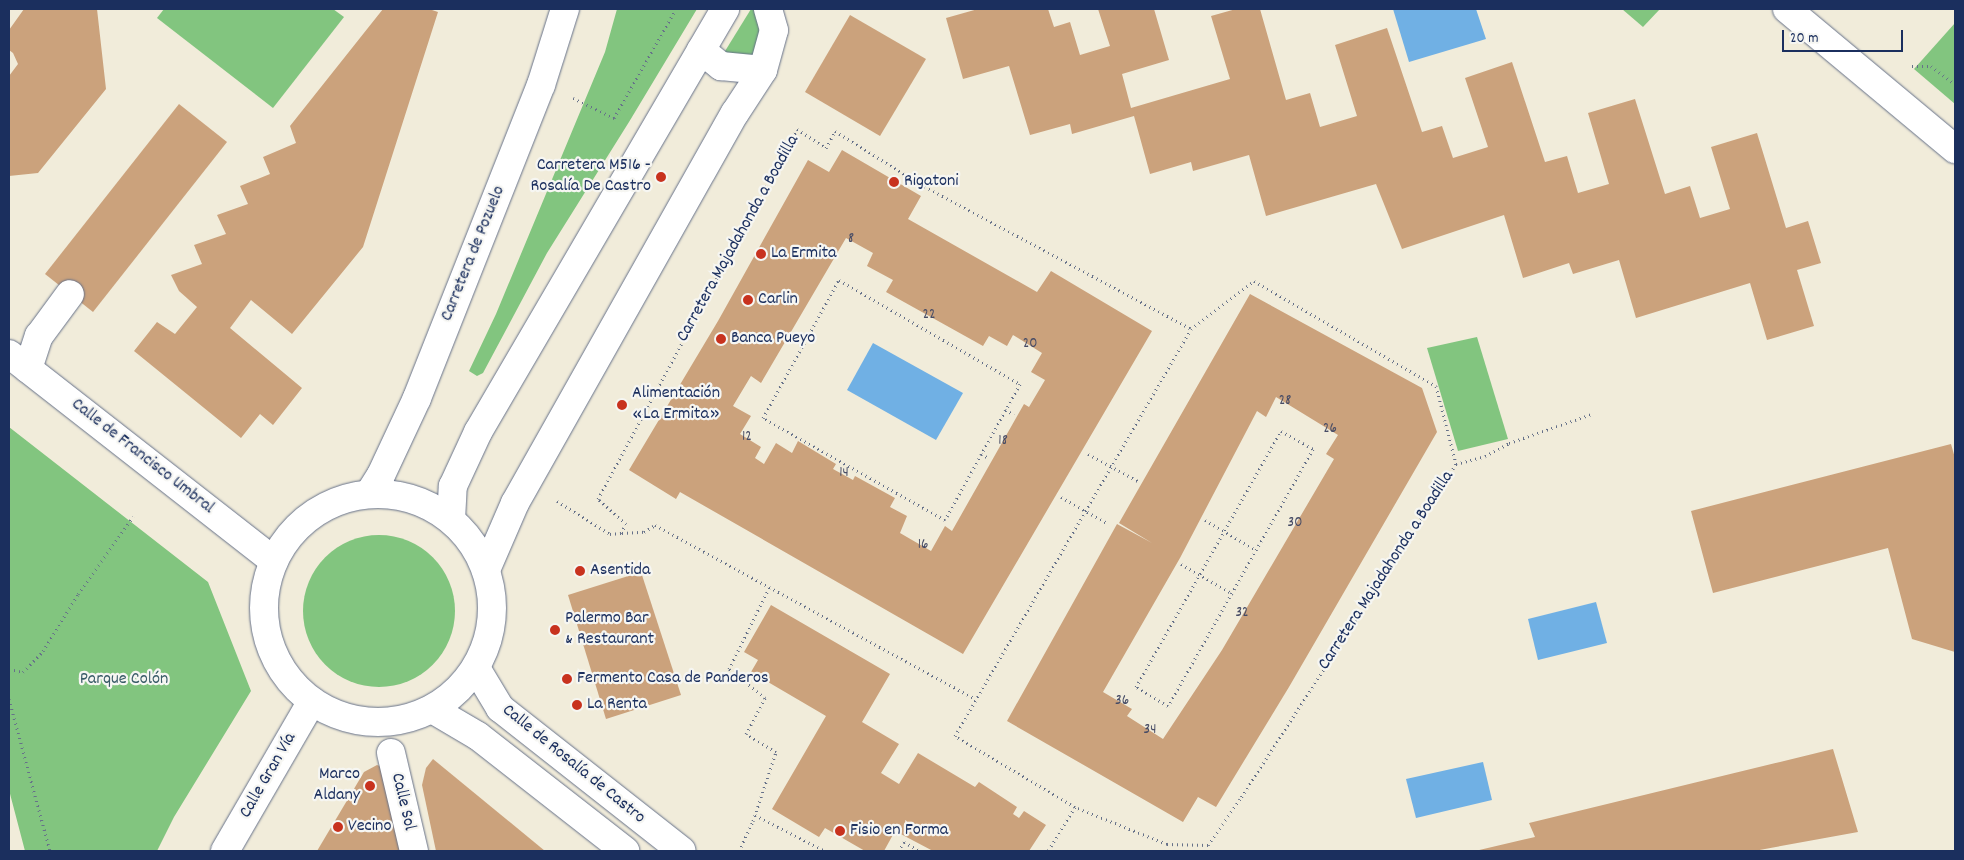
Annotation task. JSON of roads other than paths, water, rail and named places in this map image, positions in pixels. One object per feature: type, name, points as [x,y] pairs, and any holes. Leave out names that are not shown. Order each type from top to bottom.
[{"type":"street","name":"Carretera de Pozuelo","points":[[369,494],[381,475],[420,390],[541,85],[565,9]]},
{"type":"street","points":[[451,520],[453,486],[478,432],[726,9]]},
{"type":"street","points":[[486,570],[516,503],[726,131],[763,70],[774,30],[768,9]]},
{"type":"street","points":[[1788,9],[1955,149]]},
{"type":"street","points":[[701,50],[721,66],[763,70]]},
{"type":"street","points":[[18,361],[70,294]]},
{"type":"street","name":"Calle de Francisco Umbral","points":[[18,361],[274,561]]},
{"type":"street","points":[[369,494],[402,496],[428,505],[451,520],[472,542],[486,570],[492,603],[489,636],[476,668],[457,691],[432,709],[408,718],[392,721],[358,720],[334,713],[312,700],[291,682],[276,659],[267,633],[265,596],[274,561],[287,539],[304,520],[325,506],[350,497],[369,494]]},
{"type":"street","name":"Calle de Rosalía de Castro","points":[[476,668],[500,708],[682,851]]},
{"type":"street","name":"Calle Gran Vía","points":[[225,851],[312,700]]},
{"type":"street","name":"Calle de Rosalía de Castro","points":[[432,709],[478,736],[625,851]]},
{"type":"street","name":"Calle Sol","points":[[391,753],[414,851]]},
{"type":"water","points":[[1393,9],[1476,9],[1486,39],[1409,62]]},
{"type":"water","points":[[873,343],[963,393],[936,440],[847,390]]},
{"type":"water","points":[[1596,602],[1607,643],[1538,660],[1528,619]]},
{"type":"water","points":[[1483,762],[1492,800],[1416,818],[1406,779]]},
{"type":"place","name":"Carretera M516 - Rosalía De Castro","points":[[661,177]]},
{"type":"place","name":"Rigatoni","points":[[894,182]]},
{"type":"place","name":"La Ermita","points":[[761,254]]},
{"type":"place","name":"Carlin","points":[[748,300]]},
{"type":"place","name":"Banca Pueyo","points":[[721,339]]},
{"type":"place","name":"Alimentación «La Ermita»","points":[[622,405]]},
{"type":"place","name":"Asentida","points":[[580,571]]},
{"type":"place","name":"Palermo Bar & Restaurant","points":[[555,630]]},
{"type":"place","name":"Fermento Casa de Panderos","points":[[567,679]]},
{"type":"place","name":"La Renta","points":[[577,705]]},
{"type":"place","name":"Marco Aldany","points":[[370,786]]},
{"type":"place","name":"Vecino","points":[[338,827]]},
{"type":"place","name":"Fisio en Forma","points":[[840,831]]},
{"type":"park label","name":"Parque Colón","points":[[124,680]]}]
